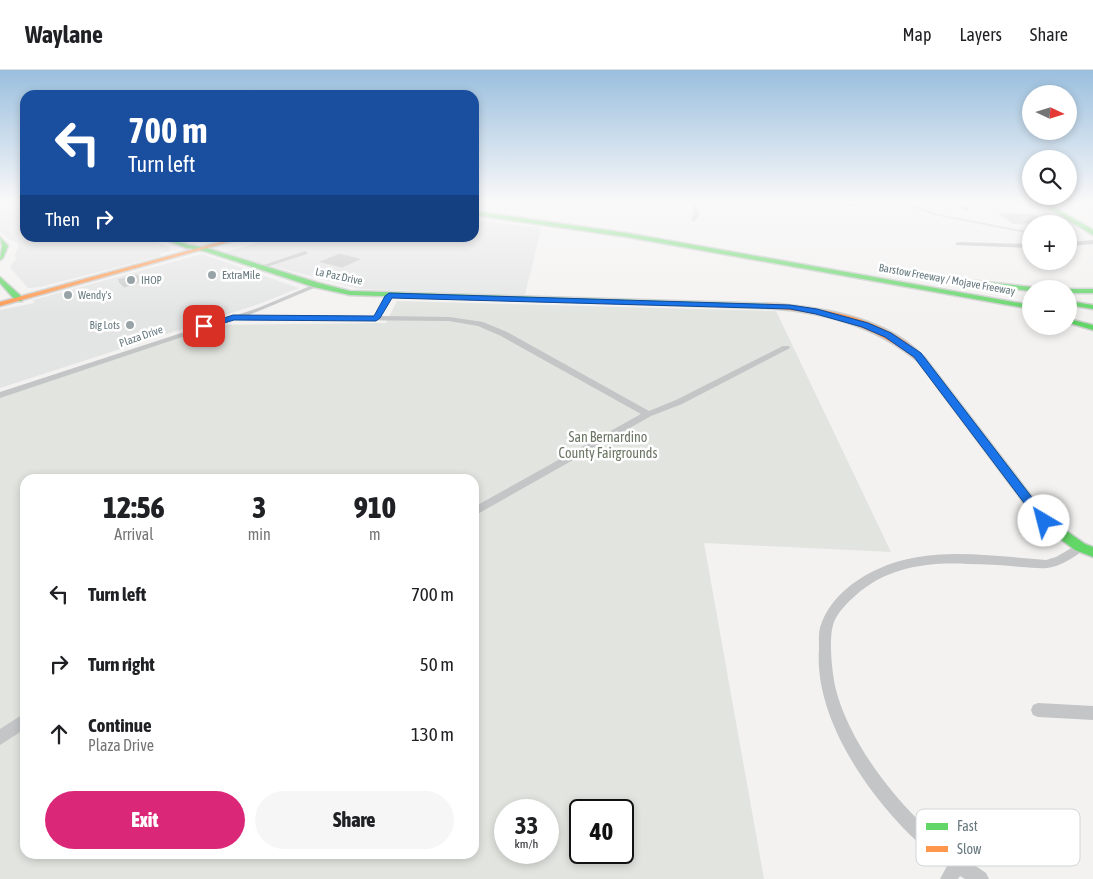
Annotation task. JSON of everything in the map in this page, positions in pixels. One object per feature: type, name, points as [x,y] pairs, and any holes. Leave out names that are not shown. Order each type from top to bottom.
[{"type":"main road","points":[[0,258],[5,246],[1,240]]},
{"type":"main road","name":"Barstow Freeway / Mojave Freeway","points":[[654,240],[1022,305]]},
{"type":"main road","name":"Barstow Freeway / Mojave Freeway","points":[[700,240],[1022,294]]},
{"type":"main road","points":[[175,242],[188,247],[205,249]]},
{"type":"main road","points":[[188,242],[205,249]]},
{"type":"main road","points":[[0,304],[227,242]]},
{"type":"main road","name":"La Paz Drive","points":[[205,249],[317,285],[350,293],[389,296],[790,307],[844,318],[865,325],[888,335],[917,355],[1044,521],[1080,547],[1093,552]]},
{"type":"main road","points":[[793,264],[1022,311]]},
{"type":"main road","points":[[905,274],[1022,288]]},
{"type":"main road","points":[[0,279],[19,299]]},
{"type":"main road","points":[[1077,290],[1093,291]]},
{"type":"main road","points":[[1077,304],[1093,307]]},
{"type":"main road","points":[[1077,315],[1093,318]]},
{"type":"main road","points":[[1077,324],[1093,328]]},
{"type":"street","points":[[1077,243],[1093,242]]},
{"type":"street","points":[[958,244],[1022,246]]},
{"type":"street","points":[[261,267],[305,253]]},
{"type":"street","name":"Plaza Drive","points":[[0,395],[272,305],[317,285]]},
{"type":"street","points":[[376,318],[389,296]]},
{"type":"street","points":[[233,317],[449,319],[480,324],[504,334],[648,414]]},
{"type":"street","points":[[479,509],[648,414],[679,402],[786,348]]},
{"type":"street","points":[[916,829],[885,794],[856,753],[836,714],[826,674],[825,647],[828,622],[852,591],[872,576],[892,567],[916,562],[950,560],[1046,564],[1059,561],[1080,547]]},
{"type":"street","points":[[1038,710],[1093,713]]},
{"type":"street","points":[[0,738],[20,724]]},
{"type":"street","points":[[953,871],[980,879]]},
{"type":"shaded area","points":[[11,240],[20,240],[20,242],[157,242],[171,248],[170,251],[159,254],[161,256],[40,287],[28,288],[10,267],[17,258],[14,256],[18,243]]},
{"type":"shaded area","points":[[479,240],[538,240],[525,295],[360,289],[223,253],[259,242],[479,242]]},
{"type":"shaded area","points":[[202,254],[299,288],[262,303],[0,388],[0,310],[34,303],[33,300]]},
{"type":"green space","name":"San Bernardino County Fairgrounds","points":[[397,301],[776,311],[891,552],[704,543],[764,879],[0,879],[0,397],[218,325],[386,323]]},
{"type":"building","points":[[340,253],[362,259],[342,268],[318,262]]},
{"type":"building","name":"IHOP","points":[[137,274],[146,281],[124,288],[117,281],[119,281],[117,279]]},
{"type":"traffic: fast","points":[[0,258],[5,246],[1,240]]},
{"type":"traffic: fast","points":[[654,240],[1022,305]]},
{"type":"traffic: fast","points":[[175,242],[188,247],[205,249]]},
{"type":"traffic: fast","points":[[205,249],[317,285],[350,293],[768,306]]},
{"type":"traffic: fast","points":[[0,279],[19,299]]},
{"type":"traffic: fast","points":[[943,279],[1022,288]]},
{"type":"traffic: fast","points":[[1077,291],[1093,291]]},
{"type":"traffic: fast","points":[[1077,304],[1093,307]]},
{"type":"traffic: fast","points":[[1077,323],[1093,328]]},
{"type":"traffic: fast","points":[[921,359],[1044,521],[1080,547],[1093,552]]},
{"type":"traffic: slow","points":[[0,304],[225,242]]},
{"type":"traffic: slow","points":[[768,306],[809,310],[850,319],[888,335],[921,359]]},
{"type":"place","name":"ExtraMile","points":[[212,275]]},
{"type":"place","name":"IHOP","points":[[131,280]]},
{"type":"place","name":"Wendy's","points":[[68,295]]},
{"type":"place","name":"Big Lots","points":[[130,325]]},
{"type":"route","points":[[204,326],[233,317],[376,318],[389,296],[790,307],[817,311],[865,325],[888,335],[907,346],[917,355],[926,364],[1044,521]]}]
